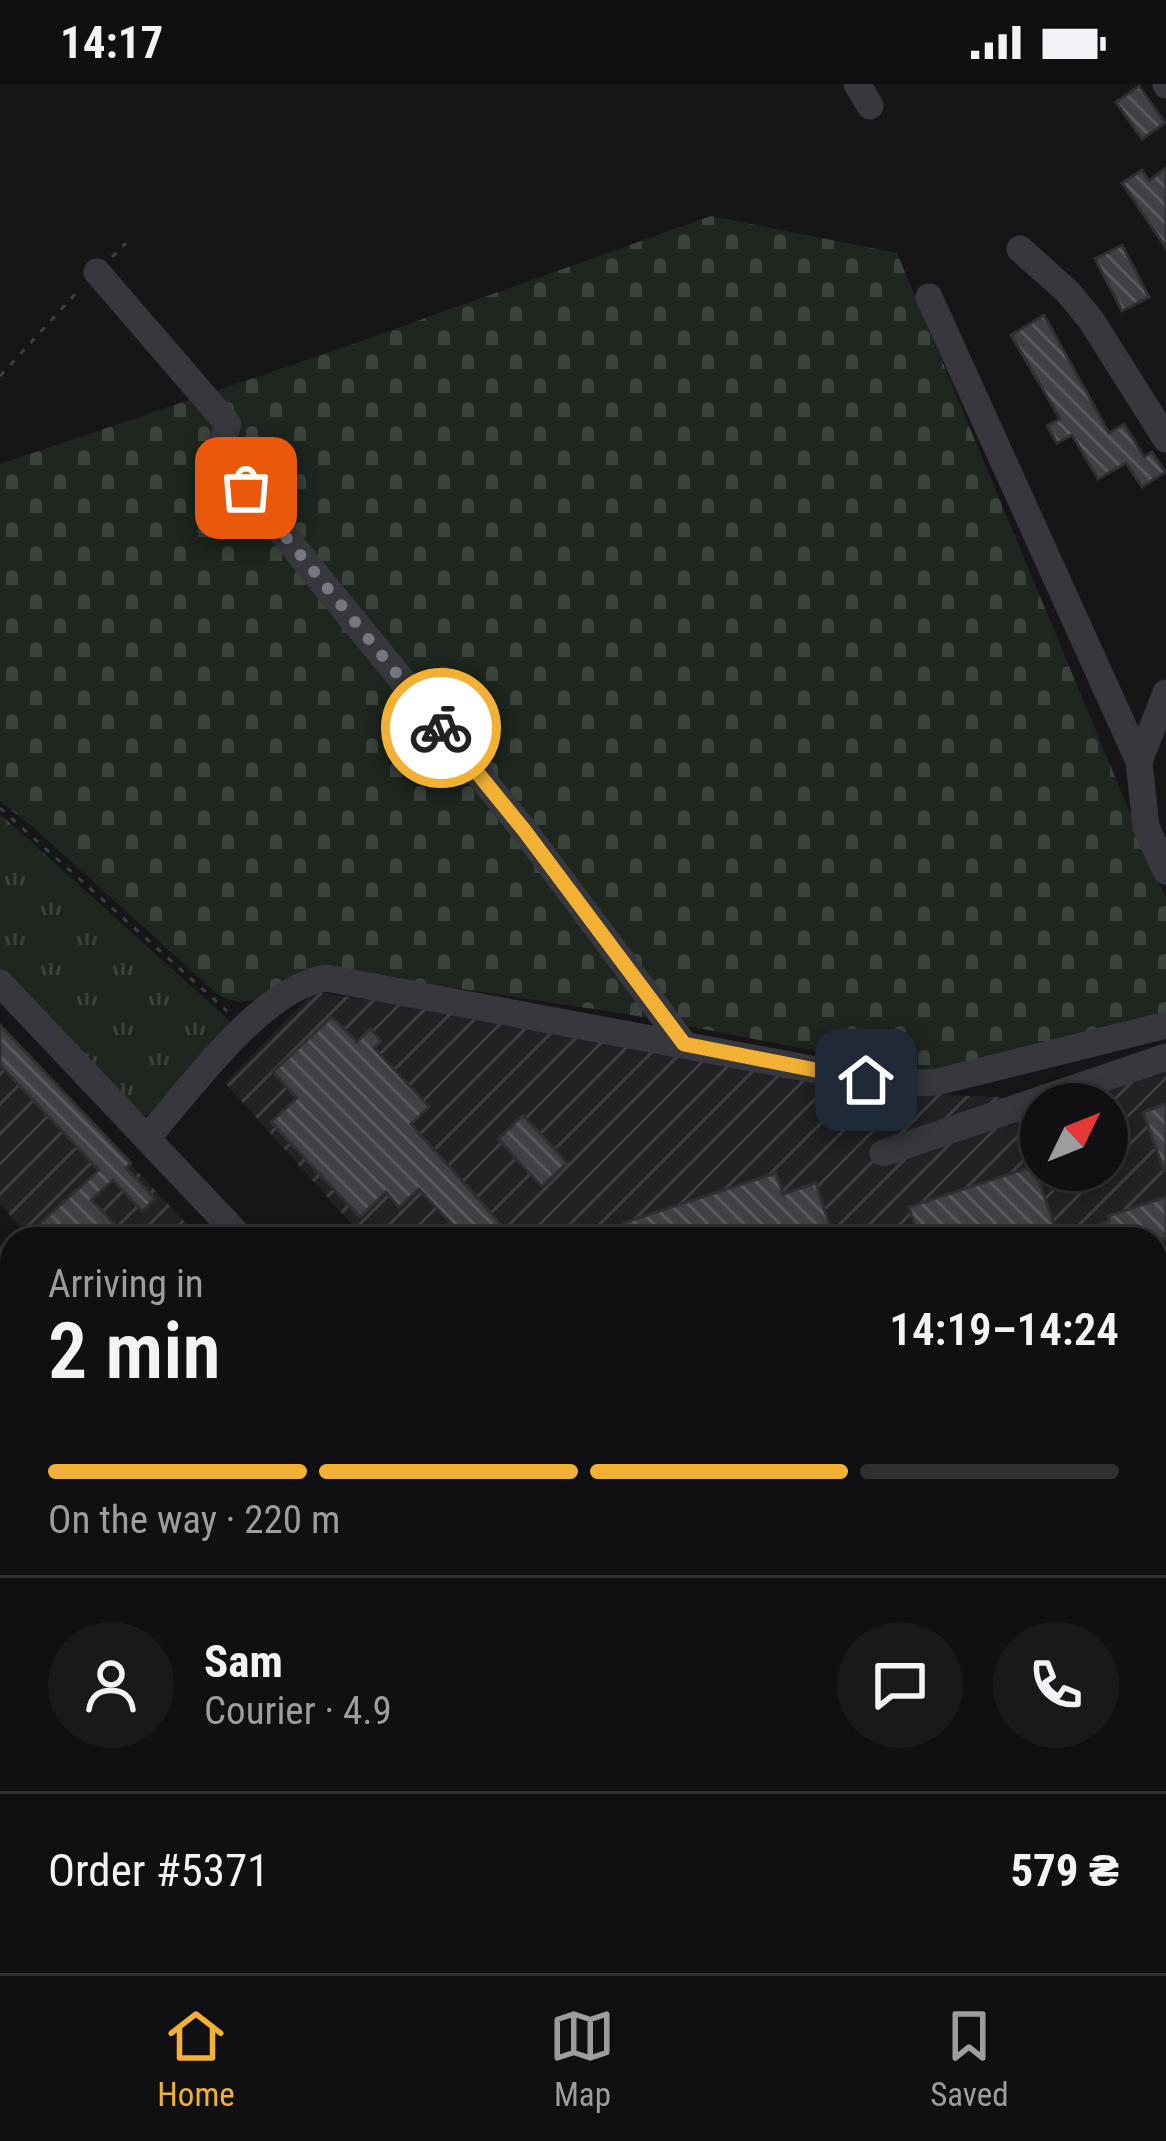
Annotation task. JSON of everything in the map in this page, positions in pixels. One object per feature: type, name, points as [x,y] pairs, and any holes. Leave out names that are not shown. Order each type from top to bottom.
[{"type":"street","points":[[1021,249],[1091,320],[1166,439]]},
{"type":"street","points":[[97,272],[228,424],[218,454],[524,830],[684,1044]]},
{"type":"street","points":[[929,297],[1139,761],[1166,871]]},
{"type":"street","points":[[1139,761],[1166,693]]},
{"type":"street","points":[[147,1138],[246,1028],[287,991],[326,978],[891,1084],[937,1082],[1166,1025]]},
{"type":"street","points":[[0,982],[231,1227]]},
{"type":"street","points":[[883,1153],[1166,1057]]},
{"type":"path","points":[[0,376],[126,243]]},
{"type":"path","points":[[0,808],[246,1028]]},
{"type":"shaded area","points":[[314,992],[488,1017],[857,1091],[1020,1098],[1020,1191],[1128,1191],[1128,1083],[1070,1083],[1166,1054],[1166,1227],[354,1227],[225,1083]]},
{"type":"shaded area","points":[[0,1025],[190,1227],[20,1227],[0,1204]]},
{"type":"green space","points":[[711,216],[897,253],[1166,899],[1166,1014],[923,1072],[626,1014],[326,968],[309,971],[247,1001],[217,994],[0,801],[0,464]]},
{"type":"green space","points":[[0,814],[231,1022],[149,1114],[140,1115],[0,971]]},
{"type":"building","points":[[1139,86],[1165,123],[1142,139],[1116,102]]},
{"type":"building","points":[[1166,168],[1166,248],[1122,183],[1142,170],[1149,181]]},
{"type":"building","points":[[1122,245],[1149,297],[1122,311],[1095,259]]},
{"type":"building","points":[[1044,315],[1109,433],[1124,424],[1144,457],[1152,452],[1165,472],[1142,487],[1126,463],[1098,479],[1072,435],[1057,443],[1047,426],[1060,419],[1011,335]]},
{"type":"building","points":[[332,1017],[357,1042],[370,1029],[381,1041],[374,1048],[429,1107],[411,1124],[503,1227],[455,1227],[419,1189],[399,1207],[386,1192],[360,1217],[271,1122],[297,1098],[273,1072]]},
{"type":"building","points":[[0,1025],[131,1163],[126,1168],[155,1199],[142,1211],[113,1180],[91,1200],[114,1224],[111,1227],[36,1227],[99,1170],[0,1065]]},
{"type":"building","points":[[1166,1104],[1166,1170],[1164,1171],[1143,1112]]},
{"type":"building","points":[[523,1115],[567,1163],[542,1186],[498,1139]]},
{"type":"building","points":[[1020,1171],[1020,1191],[1043,1191],[1055,1227],[915,1227],[909,1207]]},
{"type":"building","points":[[776,1173],[783,1194],[816,1183],[830,1227],[624,1227],[623,1223]]},
{"type":"building","points":[[1166,1197],[1166,1227],[1094,1227],[1109,1221],[1108,1216]]},
{"type":"way so far","points":[[246,488],[441,728]]},
{"type":"route","points":[[441,728],[524,830],[684,1044],[866,1080]]}]
